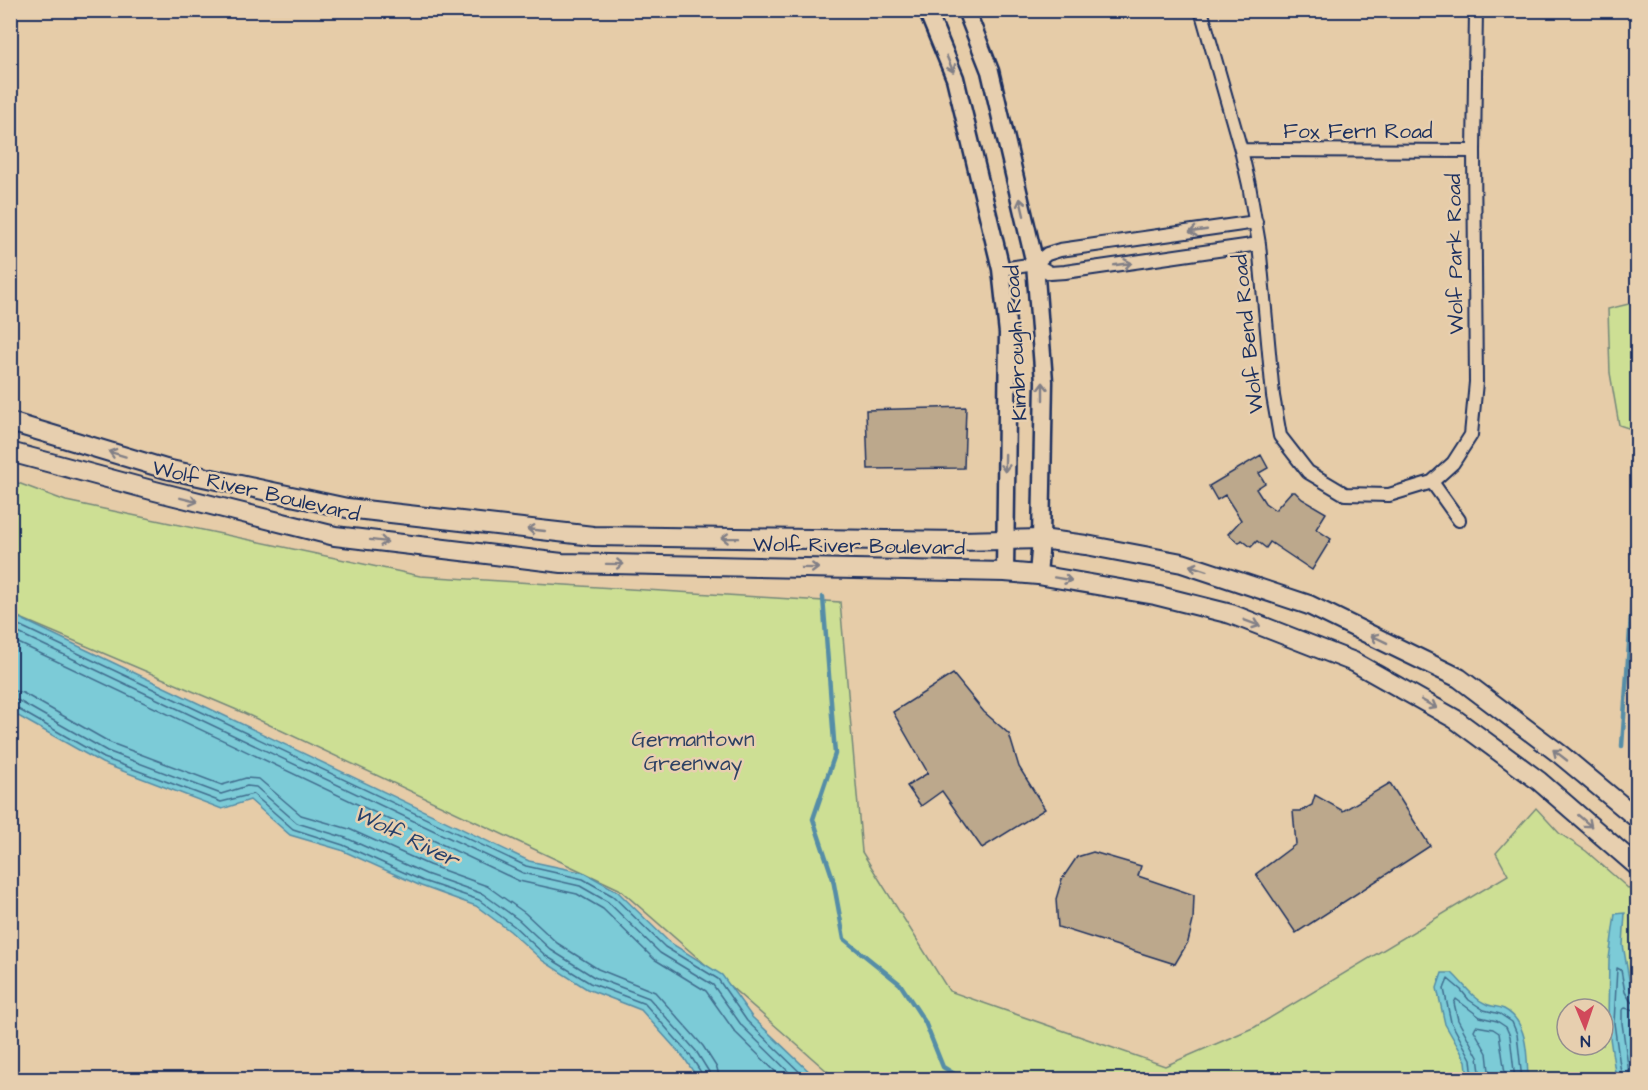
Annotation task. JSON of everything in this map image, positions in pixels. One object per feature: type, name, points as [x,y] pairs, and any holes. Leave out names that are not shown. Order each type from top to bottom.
[{"type":"main road","name":"Wolf River Boulevard","points":[[10,422],[166,469],[347,508],[593,536],[961,541],[1041,539],[1182,563],[1310,605],[1459,678],[1561,755],[1638,819]]},
{"type":"main road","name":"Wolf River Boulevard","points":[[10,452],[335,536],[562,563],[1005,572],[1038,575],[1155,595],[1231,614],[1354,662],[1455,719],[1539,781],[1638,867]]},
{"type":"street","name":"Kimbrough Road","points":[[927,10],[955,78],[1001,269],[1008,333],[1005,572]]},
{"type":"street","name":"Kimbrough Road","points":[[966,10],[990,71],[1035,264],[1044,381],[1041,539],[1038,575]]},
{"type":"street","name":"Wolf Bend Road","points":[[1201,10],[1241,150],[1256,222],[1273,396],[1280,436],[1308,472],[1345,494],[1389,495],[1432,482]]},
{"type":"street","name":"Wolf Park Road","points":[[1432,482],[1453,463],[1471,435],[1476,382],[1474,151],[1476,10]]},
{"type":"street","name":"Fox Fern Road","points":[[1241,150],[1474,151]]},
{"type":"street","points":[[1001,269],[1035,264],[1047,254],[1060,250],[1256,222]]},
{"type":"street","points":[[1035,264],[1050,273],[1065,272],[1258,244]]},
{"type":"street","points":[[1432,482],[1459,520]]},
{"type":"green space","points":[[1638,302],[1637,431],[1619,425],[1610,373],[1608,309]]},
{"type":"green space","name":"Germantown Greenway","points":[[10,480],[66,501],[420,576],[840,602],[862,852],[949,991],[1165,1066],[1255,1027],[1508,875],[1496,853],[1536,808],[1559,833],[1586,851],[1637,896],[1637,1079],[836,1079],[619,889],[244,713],[11,614]]},
{"type":"water","name":"Wolf River","points":[[11,614],[529,861],[585,873],[617,891],[669,942],[722,975],[752,1017],[817,1079],[698,1079],[685,1059],[641,1010],[587,989],[543,961],[510,931],[476,906],[421,886],[341,850],[290,835],[250,800],[222,809],[102,763],[11,712]]},
{"type":"water","points":[[1625,913],[1623,945],[1631,990],[1637,1002],[1637,1079],[1616,1079],[1613,1057],[1615,1057],[1615,997],[1608,997],[1609,959],[1615,914]]},
{"type":"water","points":[[1442,973],[1452,973],[1481,1001],[1504,1009],[1518,1022],[1525,1040],[1528,1079],[1468,1079],[1466,1061],[1445,1024],[1437,988]]},
{"type":"building","points":[[966,407],[964,468],[868,469],[866,410]]},
{"type":"building","points":[[1261,455],[1268,468],[1259,473],[1265,483],[1256,489],[1265,503],[1275,510],[1291,492],[1295,492],[1302,499],[1326,513],[1316,529],[1331,539],[1312,570],[1270,542],[1266,548],[1257,541],[1251,547],[1242,540],[1239,543],[1228,534],[1241,520],[1225,495],[1217,500],[1209,486]]},
{"type":"building","points":[[953,674],[984,712],[1009,734],[1019,767],[1045,809],[982,848],[942,791],[921,806],[907,786],[928,773],[893,712]]},
{"type":"building","points":[[1390,783],[1430,846],[1296,933],[1256,874],[1296,844],[1293,811],[1301,811],[1312,805],[1315,795],[1343,811]]},
{"type":"building","points":[[1093,852],[1141,866],[1138,876],[1194,895],[1193,921],[1188,942],[1175,964],[1058,927],[1056,899],[1062,879],[1077,857]]},
{"type":"waterway","points":[[1622,746],[1638,514]]},
{"type":"waterway","points":[[823,597],[835,754],[813,819],[833,879],[844,939],[900,984],[925,1022],[943,1067],[964,1080]]}]
